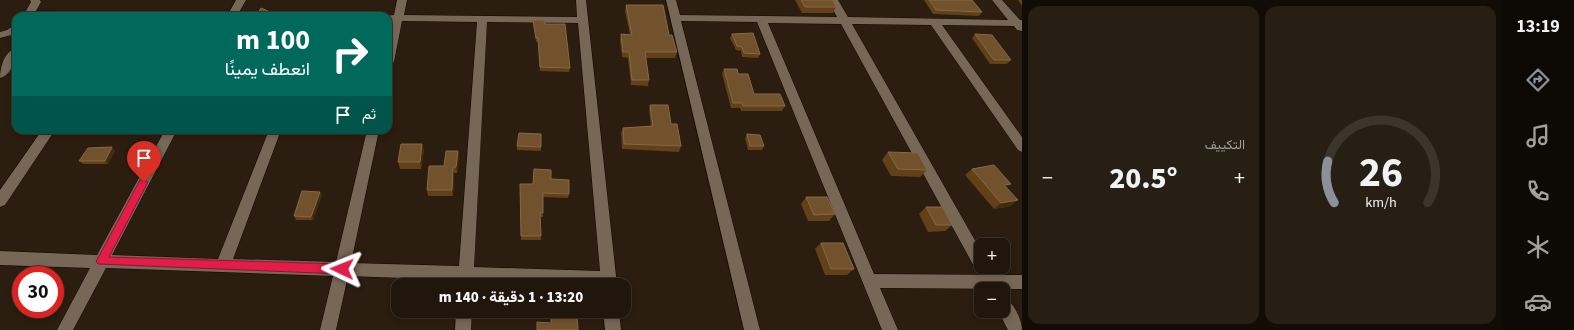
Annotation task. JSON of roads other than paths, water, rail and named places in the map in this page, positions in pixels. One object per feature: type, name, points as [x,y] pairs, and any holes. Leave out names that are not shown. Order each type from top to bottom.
[{"type":"street","points":[[31,12],[36,2],[35,0]]},
{"type":"street","points":[[234,12],[241,0]]},
{"type":"street","points":[[402,0],[393,18],[583,20]]},
{"type":"street","points":[[581,0],[608,278]]},
{"type":"street","points":[[671,0],[752,330]]},
{"type":"street","points":[[833,0],[974,252]]},
{"type":"street","points":[[997,0],[1020,25]]},
{"type":"street","points":[[675,18],[845,20],[1020,25]]},
{"type":"street","points":[[466,278],[482,19]]},
{"type":"street","points":[[761,19],[890,330]]},
{"type":"street","points":[[934,22],[1022,147]]},
{"type":"street","points":[[0,35],[12,33]]},
{"type":"street","points":[[0,74],[12,58]]},
{"type":"street","points":[[0,201],[46,134]]},
{"type":"street","points":[[65,330],[170,134]]},
{"type":"street","points":[[223,265],[272,134]]},
{"type":"street","points":[[328,330],[372,134]]},
{"type":"street","points":[[0,258],[342,269],[454,278]]},
{"type":"street","points":[[869,281],[974,284]]},
{"type":"street","points":[[1010,283],[1022,282]]},
{"type":"street","points":[[1010,317],[1017,330]]},
{"type":"street","points":[[463,330],[464,318]]},
{"type":"street","points":[[612,318],[613,330]]}]
